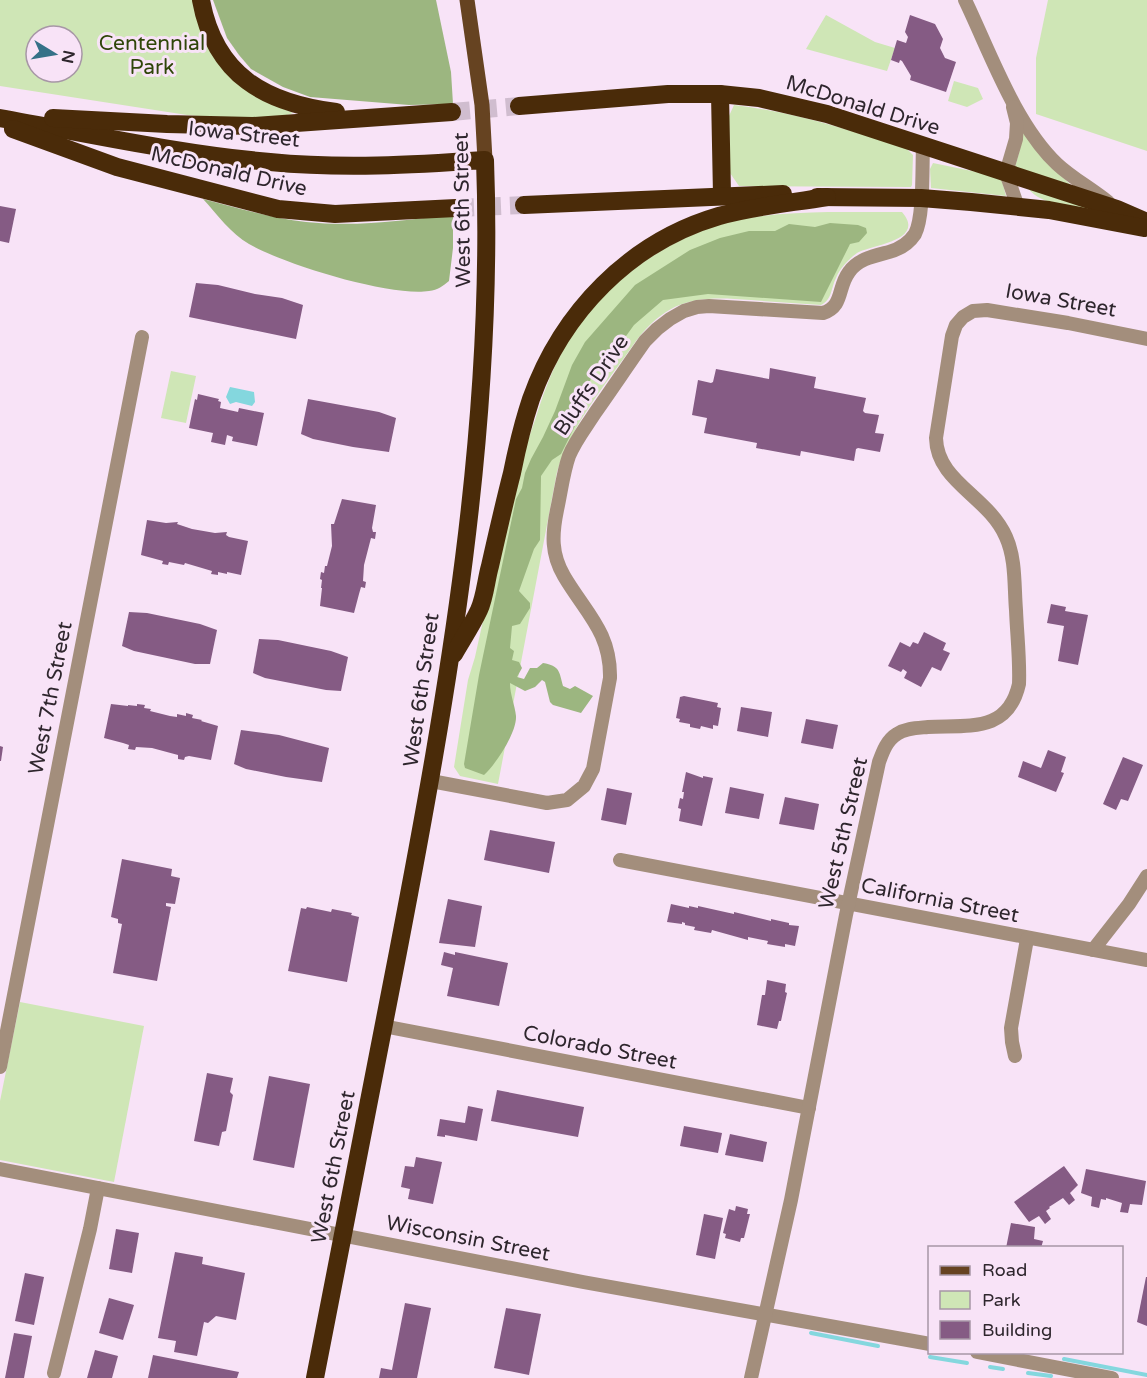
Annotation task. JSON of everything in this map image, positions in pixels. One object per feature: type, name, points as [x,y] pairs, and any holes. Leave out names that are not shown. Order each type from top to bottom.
[{"type":"highway","points":[[201,0],[217,47],[232,66],[255,87],[274,98],[305,108],[376,117]]},
{"type":"highway","name":"McDonald Drive","points":[[519,106],[668,94],[720,94],[759,98],[805,108],[1117,209],[1147,222]]},
{"type":"highway","points":[[720,94],[722,195]]},
{"type":"highway","name":"McDonald Drive","points":[[0,116],[252,126],[452,112]]},
{"type":"highway","name":"Iowa Street","points":[[0,116],[198,153],[272,162],[391,166],[485,160]]},
{"type":"highway","name":"McDonald Drive","points":[[0,124],[117,166],[278,209],[335,214],[456,208]]},
{"type":"highway","name":"West 6th Street","points":[[315,1378],[431,781],[449,663],[471,491],[482,377],[487,245],[485,160]]},
{"type":"highway","points":[[524,205],[777,194],[921,198],[1050,210],[1147,228]]},
{"type":"highway","points":[[449,663],[480,609],[531,399],[565,328],[588,298],[615,272],[650,247],[681,230],[718,216],[750,208],[827,197]]},
{"type":"main road","name":"West 6th Street","points":[[467,0],[482,105],[485,160]]},
{"type":"street","points":[[965,0],[1012,99],[1041,146],[1057,164],[1117,209]]},
{"type":"street","points":[[1012,99],[1017,123],[1016,139],[1006,173],[1018,207]]},
{"type":"street","name":"Bluffs Drive","points":[[431,781],[547,803],[567,800],[584,786],[593,769],[610,678],[610,665],[602,633],[565,579],[554,551],[552,538],[558,503],[574,445],[645,341],[670,319],[684,311],[709,306],[823,313],[832,310],[838,302],[843,283],[856,265],[865,258],[903,247],[910,240],[918,224],[923,146]]},
{"type":"street","name":"Iowa Street","points":[[968,314],[979,310],[1000,311],[1147,339]]},
{"type":"street","name":"West 5th Street","points":[[751,1378],[790,1200],[879,762],[889,742],[896,734],[914,728],[992,722],[1010,709],[1017,696],[1019,684],[1013,567],[1006,538],[1000,525],[983,503],[948,472],[936,448],[952,336],[956,325],[968,314]]},
{"type":"street","name":"West 7th Street","points":[[0,1067],[142,338]]},
{"type":"street","name":"California Street","points":[[620,860],[1147,960]]},
{"type":"street","points":[[1093,950],[1129,904],[1147,876]]},
{"type":"street","points":[[1015,1056],[1011,1028],[1028,939]]},
{"type":"street","name":"Colorado Street","points":[[383,1026],[809,1108]]},
{"type":"street","name":"Wisconsin Street","points":[[0,1169],[583,1282],[928,1344]]},
{"type":"street","points":[[54,1373],[98,1188]]},
{"type":"street","points":[[982,1354],[1112,1378]]},
{"type":"green space","name":"Centennial Park","points":[[0,0],[193,0],[193,4],[272,104],[293,113],[258,118],[187,115],[0,86]]},
{"type":"green space","points":[[213,0],[436,0],[451,72],[453,104],[409,105],[310,97],[283,87],[251,69],[239,55],[227,38]]},
{"type":"green space","points":[[1048,0],[1147,0],[1147,151],[1036,114],[1036,58]]},
{"type":"green space","points":[[826,15],[875,42],[895,48],[887,71],[806,49]]},
{"type":"green space","points":[[954,81],[978,88],[983,99],[967,107],[948,101]]},
{"type":"green space","points":[[734,105],[800,117],[906,148],[913,155],[912,185],[911,187],[739,186],[730,173],[729,116]]},
{"type":"green space","points":[[1023,127],[1051,166],[1071,185],[1015,167]]},
{"type":"green space","points":[[933,163],[1001,177],[1006,196],[931,188],[930,169]]},
{"type":"green space","points":[[1028,188],[1108,213],[1053,203],[1042,199]]},
{"type":"green space","points":[[203,199],[306,222],[343,224],[380,222],[453,214],[453,248],[449,281],[435,290],[411,292],[364,284],[286,261],[242,240]]},
{"type":"green space","points":[[828,212],[902,212],[908,222],[907,230],[894,240],[864,250],[851,258],[842,267],[831,293],[821,305],[716,299],[687,302],[661,315],[636,341],[591,404],[572,437],[557,472],[498,784],[460,776],[454,767],[468,680],[508,508],[525,449],[552,372],[574,333],[590,311],[631,272],[653,255],[703,230],[753,217]]},
{"type":"green space","points":[[830,223],[858,225],[866,228],[867,233],[859,242],[850,244],[821,302],[708,294],[663,300],[634,325],[621,343],[611,348],[603,363],[595,369],[590,381],[572,405],[578,420],[561,454],[552,460],[541,476],[540,540],[534,549],[519,591],[530,603],[530,608],[520,624],[512,626],[510,648],[514,651],[512,660],[519,662],[522,668],[517,677],[524,679],[530,668],[537,668],[543,663],[549,664],[558,670],[563,686],[570,689],[575,686],[593,696],[581,713],[553,705],[550,702],[545,682],[542,680],[535,687],[525,691],[510,683],[516,716],[513,730],[500,756],[484,775],[465,768],[479,675],[516,499],[531,459],[555,411],[572,365],[585,342],[635,285],[690,250],[720,238],[749,231],[775,231],[789,224],[815,227]]},
{"type":"green space","points":[[171,371],[196,376],[186,423],[161,418]]},
{"type":"green space","points":[[20,1002],[144,1026],[114,1182],[0,1160],[0,1101]]},
{"type":"water","points":[[230,387],[254,392],[255,402],[252,406],[236,402],[230,404],[226,397]]},
{"type":"building","points":[[910,15],[935,24],[943,39],[940,48],[945,58],[956,62],[946,92],[910,80],[911,76],[902,61],[900,60],[899,63],[891,60],[897,40],[906,43],[908,37],[905,32]]},
{"type":"building","points":[[0,206],[16,209],[9,243],[0,241]]},
{"type":"building","points":[[196,283],[218,285],[282,298],[303,305],[296,339],[189,317]]},
{"type":"building","points":[[770,368],[816,377],[814,388],[866,398],[863,411],[879,415],[875,433],[884,434],[880,452],[858,448],[854,461],[801,451],[800,456],[756,448],[757,443],[704,433],[707,418],[692,415],[698,380],[713,382],[716,369],[769,379]]},
{"type":"building","points":[[198,394],[219,399],[220,408],[238,412],[239,408],[264,413],[257,446],[232,441],[233,437],[227,435],[225,445],[211,442],[213,433],[189,428]]},
{"type":"building","points":[[308,399],[379,412],[396,418],[389,452],[313,439],[301,434]]},
{"type":"building","points":[[342,499],[376,505],[372,528],[373,532],[376,532],[375,539],[371,538],[364,565],[365,588],[361,587],[354,613],[320,606],[321,572],[324,573],[325,566],[327,566],[332,546],[331,524],[334,524]]},
{"type":"building","points":[[147,520],[178,522],[177,524],[192,529],[215,533],[227,532],[226,535],[229,537],[248,541],[241,575],[227,572],[227,574],[218,572],[218,575],[211,574],[212,571],[185,563],[184,565],[169,562],[168,565],[162,564],[163,561],[141,555]]},
{"type":"building","points":[[1051,604],[1066,607],[1065,611],[1088,615],[1078,665],[1058,661],[1064,626],[1047,623]]},
{"type":"building","points":[[129,612],[147,613],[200,624],[217,630],[210,664],[195,664],[134,651],[122,646]]},
{"type":"building","points":[[924,632],[946,643],[943,650],[950,653],[941,671],[932,667],[921,687],[904,678],[907,672],[903,669],[901,672],[888,666],[900,642],[910,647],[913,642],[918,644]]},
{"type":"building","points":[[259,639],[278,640],[331,651],[348,657],[341,691],[265,678],[253,673]]},
{"type":"building","points":[[680,697],[718,703],[717,707],[721,708],[718,726],[713,725],[713,729],[701,726],[700,729],[679,722],[680,719],[676,718]]},
{"type":"building","points":[[111,704],[145,705],[144,708],[151,709],[150,711],[177,717],[177,714],[186,716],[186,713],[193,715],[192,718],[218,726],[211,760],[189,756],[184,760],[178,759],[178,755],[152,748],[128,749],[129,745],[104,738]]},
{"type":"building","points":[[741,707],[772,712],[768,737],[737,731]]},
{"type":"building","points":[[806,719],[838,725],[833,749],[801,743]]},
{"type":"building","points":[[241,730],[279,735],[329,748],[322,782],[246,769],[234,764]]},
{"type":"building","points":[[0,746],[3,747],[1,761],[0,761]]},
{"type":"building","points":[[1048,750],[1066,757],[1061,772],[1064,773],[1056,792],[1018,777],[1023,761],[1041,768]]},
{"type":"building","points":[[1123,757],[1143,765],[1128,801],[1121,799],[1116,810],[1103,804]]},
{"type":"building","points":[[686,772],[703,778],[703,776],[713,778],[702,826],[679,821],[681,809],[678,808],[680,798],[683,799]]},
{"type":"building","points":[[730,787],[764,794],[759,819],[725,813]]},
{"type":"building","points":[[607,788],[632,793],[626,825],[601,820]]},
{"type":"building","points":[[785,797],[819,804],[814,830],[779,824]]},
{"type":"building","points":[[490,830],[555,842],[549,873],[484,860]]},
{"type":"building","points":[[122,859],[172,869],[171,876],[180,878],[175,904],[166,903],[166,906],[171,907],[157,981],[113,973],[122,924],[118,923],[118,919],[111,917]]},
{"type":"building","points":[[448,899],[482,906],[475,947],[439,943]]},
{"type":"building","points":[[671,904],[689,908],[689,906],[698,908],[698,906],[734,914],[734,912],[799,926],[795,946],[767,944],[768,941],[748,937],[748,940],[712,930],[711,933],[694,930],[695,927],[682,922],[682,924],[667,922]]},
{"type":"building","points":[[307,907],[331,912],[332,909],[352,913],[351,915],[359,917],[347,982],[288,971],[301,908],[306,909]]},
{"type":"building","points":[[444,952],[455,955],[455,952],[508,963],[499,1006],[447,996],[453,968],[441,965]]},
{"type":"building","points":[[767,980],[786,984],[785,992],[787,993],[777,1029],[757,1025]]},
{"type":"building","points":[[207,1073],[233,1078],[230,1092],[233,1095],[226,1131],[222,1132],[219,1146],[194,1141]]},
{"type":"building","points":[[269,1076],[310,1084],[294,1168],[253,1160]]},
{"type":"building","points":[[497,1090],[584,1107],[578,1137],[491,1121]]},
{"type":"building","points":[[468,1106],[483,1109],[477,1141],[445,1135],[445,1137],[437,1136],[440,1119],[465,1123]]},
{"type":"building","points":[[684,1126],[722,1133],[718,1153],[680,1146]]},
{"type":"building","points":[[730,1134],[767,1142],[763,1162],[725,1155]]},
{"type":"building","points":[[416,1157],[442,1162],[433,1204],[408,1199],[410,1189],[401,1187],[405,1166],[414,1167]]},
{"type":"building","points":[[1064,1166],[1078,1185],[1070,1193],[1075,1200],[1069,1205],[1063,1198],[1049,1207],[1046,1211],[1051,1219],[1045,1224],[1039,1216],[1029,1222],[1014,1202]]},
{"type":"building","points":[[1086,1169],[1146,1181],[1142,1205],[1130,1204],[1128,1213],[1120,1212],[1122,1203],[1106,1198],[1106,1200],[1101,1199],[1099,1208],[1091,1206],[1092,1197],[1081,1193]]},
{"type":"building","points":[[736,1206],[748,1209],[747,1214],[750,1214],[744,1238],[741,1238],[740,1242],[725,1238],[726,1234],[723,1233],[729,1209],[735,1211]]},
{"type":"building","points":[[704,1214],[723,1218],[715,1259],[696,1255]]},
{"type":"building","points":[[1011,1223],[1035,1227],[1034,1239],[1043,1241],[1042,1246],[1006,1246]]},
{"type":"building","points":[[116,1229],[139,1233],[132,1273],[109,1269]]},
{"type":"building","points":[[175,1252],[203,1257],[202,1264],[245,1273],[236,1320],[216,1316],[208,1323],[204,1322],[197,1356],[174,1352],[176,1341],[158,1338]]},
{"type":"building","points":[[25,1273],[44,1277],[34,1325],[15,1321]]},
{"type":"building","points":[[1147,1277],[1147,1326],[1137,1322]]},
{"type":"building","points":[[109,1298],[134,1305],[123,1340],[99,1333]]},
{"type":"building","points":[[405,1303],[431,1308],[417,1378],[379,1378],[381,1368],[392,1370]]},
{"type":"building","points":[[506,1308],[541,1314],[529,1375],[494,1368]]},
{"type":"building","points":[[14,1333],[32,1336],[24,1378],[5,1378]]},
{"type":"building","points":[[95,1350],[118,1356],[112,1378],[87,1378]]},
{"type":"building","points":[[153,1355],[239,1372],[237,1378],[148,1378]]},
{"type":"waterway","points":[[811,1333],[878,1346]]},
{"type":"waterway","points":[[930,1357],[967,1363]]},
{"type":"waterway","points":[[1064,1359],[1147,1375]]},
{"type":"waterway","points":[[990,1367],[1003,1369]]},
{"type":"waterway","points":[[1028,1373],[1051,1376]]},
{"type":"tunnel","points":[[452,112],[519,106]]},
{"type":"tunnel","points":[[456,208],[524,205]]}]
